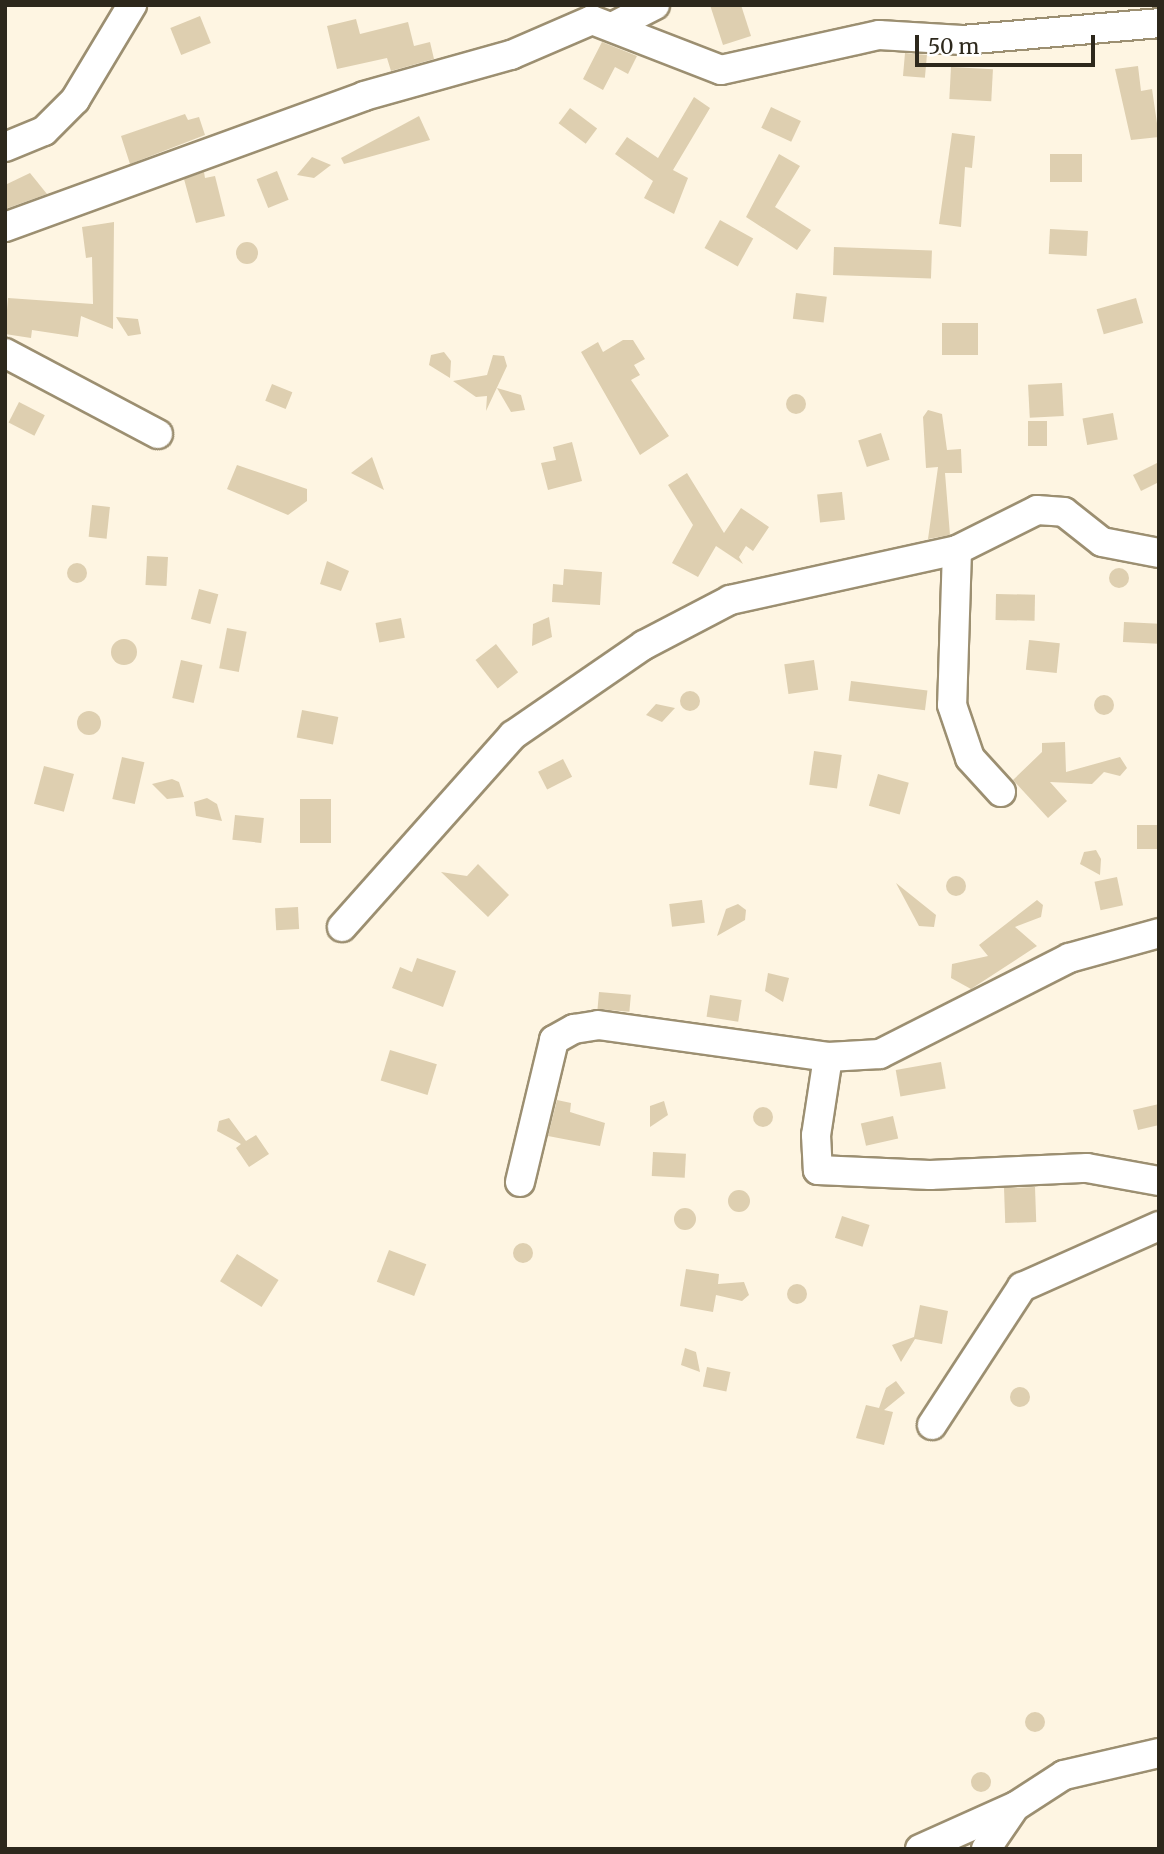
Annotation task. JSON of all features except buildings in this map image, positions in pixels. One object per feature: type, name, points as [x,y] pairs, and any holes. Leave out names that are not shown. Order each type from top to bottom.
[{"type":"street","points":[[5,147],[44,131],[75,100],[132,5]]},
{"type":"street","points":[[614,26],[655,5]]},
{"type":"street","points":[[5,227],[364,96],[511,55],[592,20],[614,26],[721,70],[879,34],[961,40],[1159,23]]},
{"type":"street","points":[[5,353],[158,434]]},
{"type":"street","points":[[342,927],[513,735],[644,645],[730,600],[957,550],[1037,510],[1064,512],[1102,542],[1159,554]]},
{"type":"street","points":[[957,550],[952,705],[970,758],[1000,792]]},
{"type":"street","points":[[520,1182],[554,1040],[574,1029],[598,1025],[828,1057],[880,1054],[1069,958],[1159,933]]},
{"type":"street","points":[[828,1057],[816,1135],[818,1170],[930,1175],[1087,1168],[1159,1181]]},
{"type":"street","points":[[932,1425],[1022,1287],[1159,1226]]},
{"type":"street","points":[[920,1849],[1016,1806],[1064,1775],[1159,1753]]},
{"type":"street","points":[[986,1849],[1016,1806]]}]
